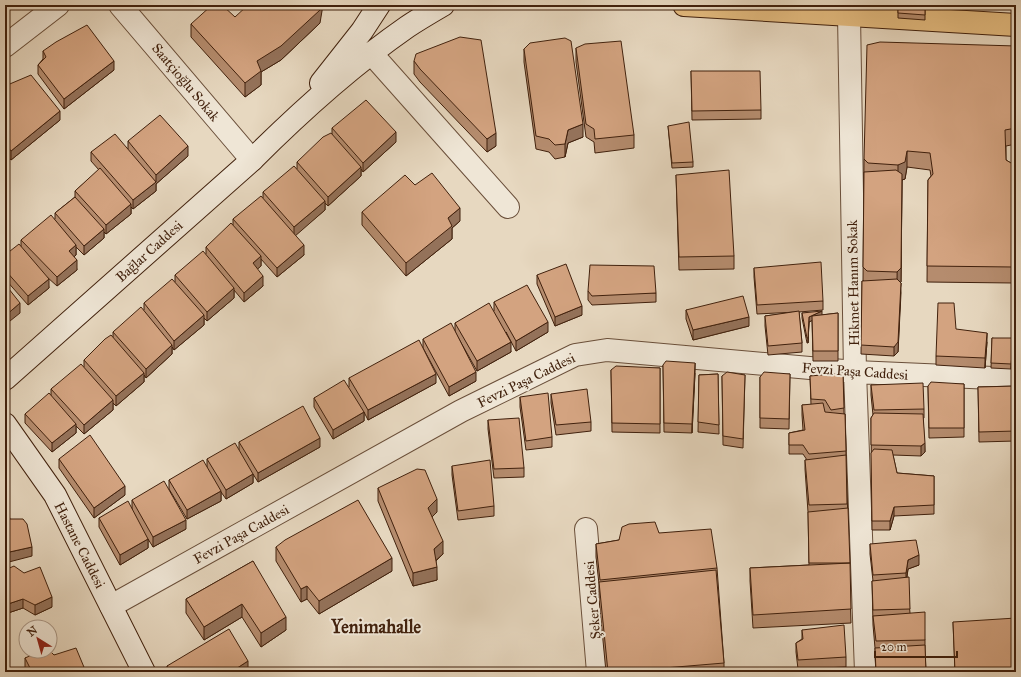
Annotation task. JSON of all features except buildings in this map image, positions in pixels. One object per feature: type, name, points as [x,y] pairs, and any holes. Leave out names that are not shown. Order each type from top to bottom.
[{"type":"main road","points":[[684,5],[1016,25]]},
{"type":"street","points":[[5,46],[58,5]]},
{"type":"street","name":"Saatçioğlu Sokak","points":[[120,5],[252,160]]},
{"type":"street","points":[[291,122],[362,31],[379,5]]},
{"type":"street","points":[[291,122],[371,53],[408,26],[443,5]]},
{"type":"street","name":"Hikmet Hanım Sokak","points":[[849,15],[855,372],[866,672]]},
{"type":"street","points":[[371,53],[508,208]]},
{"type":"street","name":"Bağlar Caddesi","points":[[5,379],[252,160],[291,122]]},
{"type":"street","name":"Fevzi Paşa Caddesi","points":[[111,606],[462,411],[575,355],[607,350],[855,372],[1016,379]]},
{"type":"street","name":"Hastane Caddesi","points":[[5,424],[55,495],[144,672]]},
{"type":"street","name":"Şeker Caddesi","points":[[586,529],[598,672]]},
{"type":"district","name":"Yenimahalle","points":[[376,627]]}]
